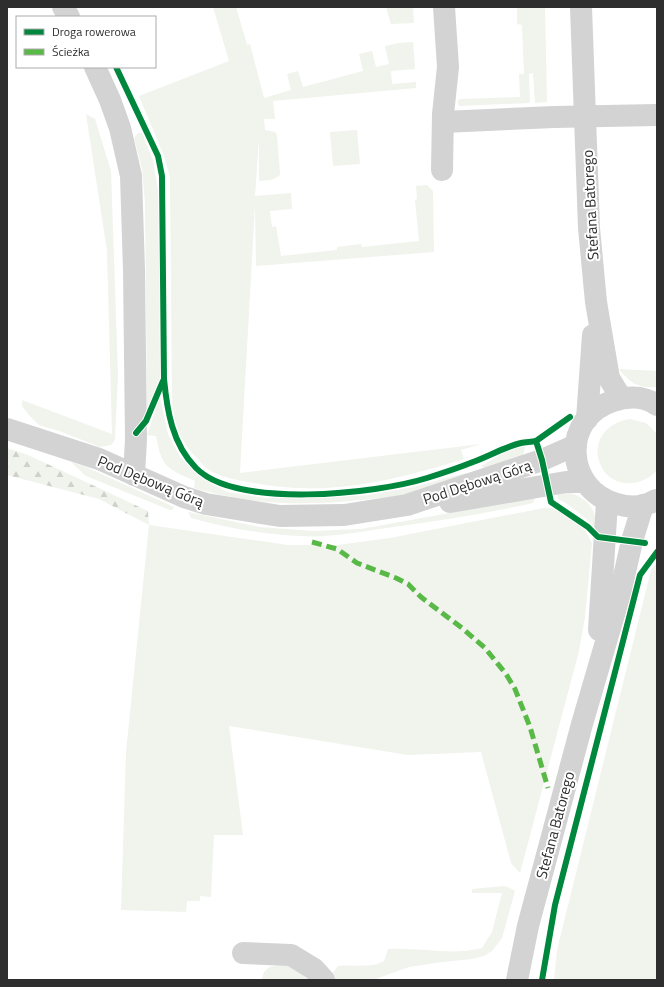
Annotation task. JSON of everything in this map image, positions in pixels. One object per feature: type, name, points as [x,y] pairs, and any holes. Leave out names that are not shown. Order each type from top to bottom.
[{"type":"street","points":[[62,7],[68,16]]},
{"type":"street","points":[[442,170],[443,122],[448,67],[444,7]]},
{"type":"street","name":"Stefana Batorego","points":[[581,7],[589,228],[596,302],[609,378],[621,398]]},
{"type":"street","points":[[95,68],[110,100],[120,128],[131,176],[134,270],[136,439],[134,475]]},
{"type":"street","points":[[443,122],[554,117],[657,115]]},
{"type":"street","points":[[587,419],[596,302]]},
{"type":"street","points":[[650,502],[634,506],[623,506],[607,502],[593,492],[584,482],[577,466],[576,445],[578,435],[587,419],[594,411],[607,403],[621,398],[640,398],[656,402]]},
{"type":"street","name":"Pod Dębową Górą","points":[[7,429],[100,459],[184,497],[206,504],[280,516],[344,515],[407,505],[542,460],[576,445]]},
{"type":"street","points":[[407,505],[455,502],[566,482],[584,482]]},
{"type":"street","name":"Stefana Batorego","points":[[597,670],[607,502]]},
{"type":"street","name":"Stefana Batorego","points":[[517,980],[526,932],[597,670],[620,594],[632,541],[650,502]]},
{"type":"street","points":[[243,953],[292,955],[314,969],[324,980]]},
{"type":"green space","points":[[213,7],[236,7],[247,45],[250,44],[264,98],[291,90],[287,74],[298,71],[303,87],[363,71],[359,54],[372,51],[376,67],[389,64],[385,46],[413,42],[415,69],[391,71],[392,84],[416,82],[416,88],[273,101],[275,119],[264,119],[265,130],[275,132],[277,135],[280,174],[271,180],[259,181],[259,138],[255,196],[291,193],[292,209],[270,211],[272,227],[276,226],[281,256],[337,250],[337,247],[361,244],[362,247],[419,241],[415,200],[417,199],[416,186],[427,185],[433,191],[434,252],[256,266],[255,205],[240,473],[481,444],[461,450],[464,459],[411,474],[358,485],[331,488],[277,487],[234,479],[208,469],[183,440],[177,427],[172,403],[170,177],[164,156],[139,96],[229,61]]},
{"type":"green space","points":[[386,7],[413,7],[414,23],[391,24]]},
{"type":"green space","points":[[517,7],[545,7],[547,102],[535,103],[533,73],[529,74],[530,103],[459,106],[458,100],[461,99],[520,97],[519,74],[524,74],[522,25],[517,24]]},
{"type":"green space","points":[[86,114],[95,119],[111,171],[118,375],[115,440],[111,445],[100,447],[39,425],[22,406],[22,400],[112,434],[107,251]]},
{"type":"green space","points":[[357,130],[360,164],[333,166],[330,132]]},
{"type":"green space","points":[[138,133],[142,133],[153,160],[159,196],[161,375],[147,409],[145,203],[142,169],[134,138]]},
{"type":"green space","points":[[619,369],[657,371],[657,387],[645,387],[635,384],[631,382]]},
{"type":"green space","points":[[160,397],[168,434],[180,457],[200,477],[227,492],[266,498],[320,498],[369,495],[413,487],[466,473],[464,478],[440,487],[423,491],[405,495],[338,502],[277,503],[216,494],[194,488],[195,481],[178,473],[167,465],[160,454],[156,436],[147,435]]},
{"type":"green space","points":[[630,419],[646,423],[657,434],[657,470],[644,480],[629,483],[614,480],[607,475],[598,459],[598,451],[599,443],[607,429],[621,421]]},
{"type":"green space","points":[[525,447],[523,456],[485,468],[481,466],[512,449]]},
{"type":"green space","points":[[7,448],[28,455],[148,511],[149,525],[99,499],[7,475]]},
{"type":"green space","points":[[71,462],[86,467],[174,507],[170,510],[86,476]]},
{"type":"green space","points":[[562,491],[576,495],[587,502],[594,513],[596,528],[573,508],[558,499],[557,492]]},
{"type":"green space","points":[[536,494],[533,503],[497,511],[321,536],[285,535],[231,528],[191,518],[188,512],[259,527],[313,531],[361,529],[466,510]]},
{"type":"green space","points":[[544,508],[554,508],[562,512],[584,528],[592,543],[585,617],[579,651],[520,873],[511,863],[481,752],[408,755],[229,726],[243,835],[214,835],[211,897],[200,896],[200,901],[187,901],[186,912],[121,910],[126,752],[149,525],[288,545],[338,545],[390,538]]},
{"type":"green space","points":[[657,562],[657,980],[554,980],[557,950],[651,570]]},
{"type":"green space","points":[[504,886],[515,891],[502,938],[492,951],[484,956],[472,959],[409,967],[373,980],[332,980],[332,974],[338,966],[368,966],[379,963],[384,961],[388,949],[459,951],[482,948],[492,932],[502,893],[472,893],[472,889]]},
{"type":"green space","points":[[283,963],[314,980],[262,980],[266,970],[272,966]]},
{"type":"marked path","points":[[312,542],[337,549],[357,563],[408,584],[421,597],[462,628],[485,648],[506,674],[515,689],[530,727],[548,788]]},
{"type":"cycle path","points":[[116,68],[158,156],[162,176],[165,391],[169,414],[176,437],[188,459],[196,468],[215,481],[242,489],[273,493],[342,493],[404,484],[427,478],[503,449],[536,441]]},
{"type":"cycle path","points":[[136,433],[146,421],[163,381]]},
{"type":"cycle path","points":[[570,417],[536,441],[542,460],[551,502],[588,527],[598,537],[645,543]]},
{"type":"cycle path","points":[[542,980],[555,905],[640,575],[657,552]]}]
